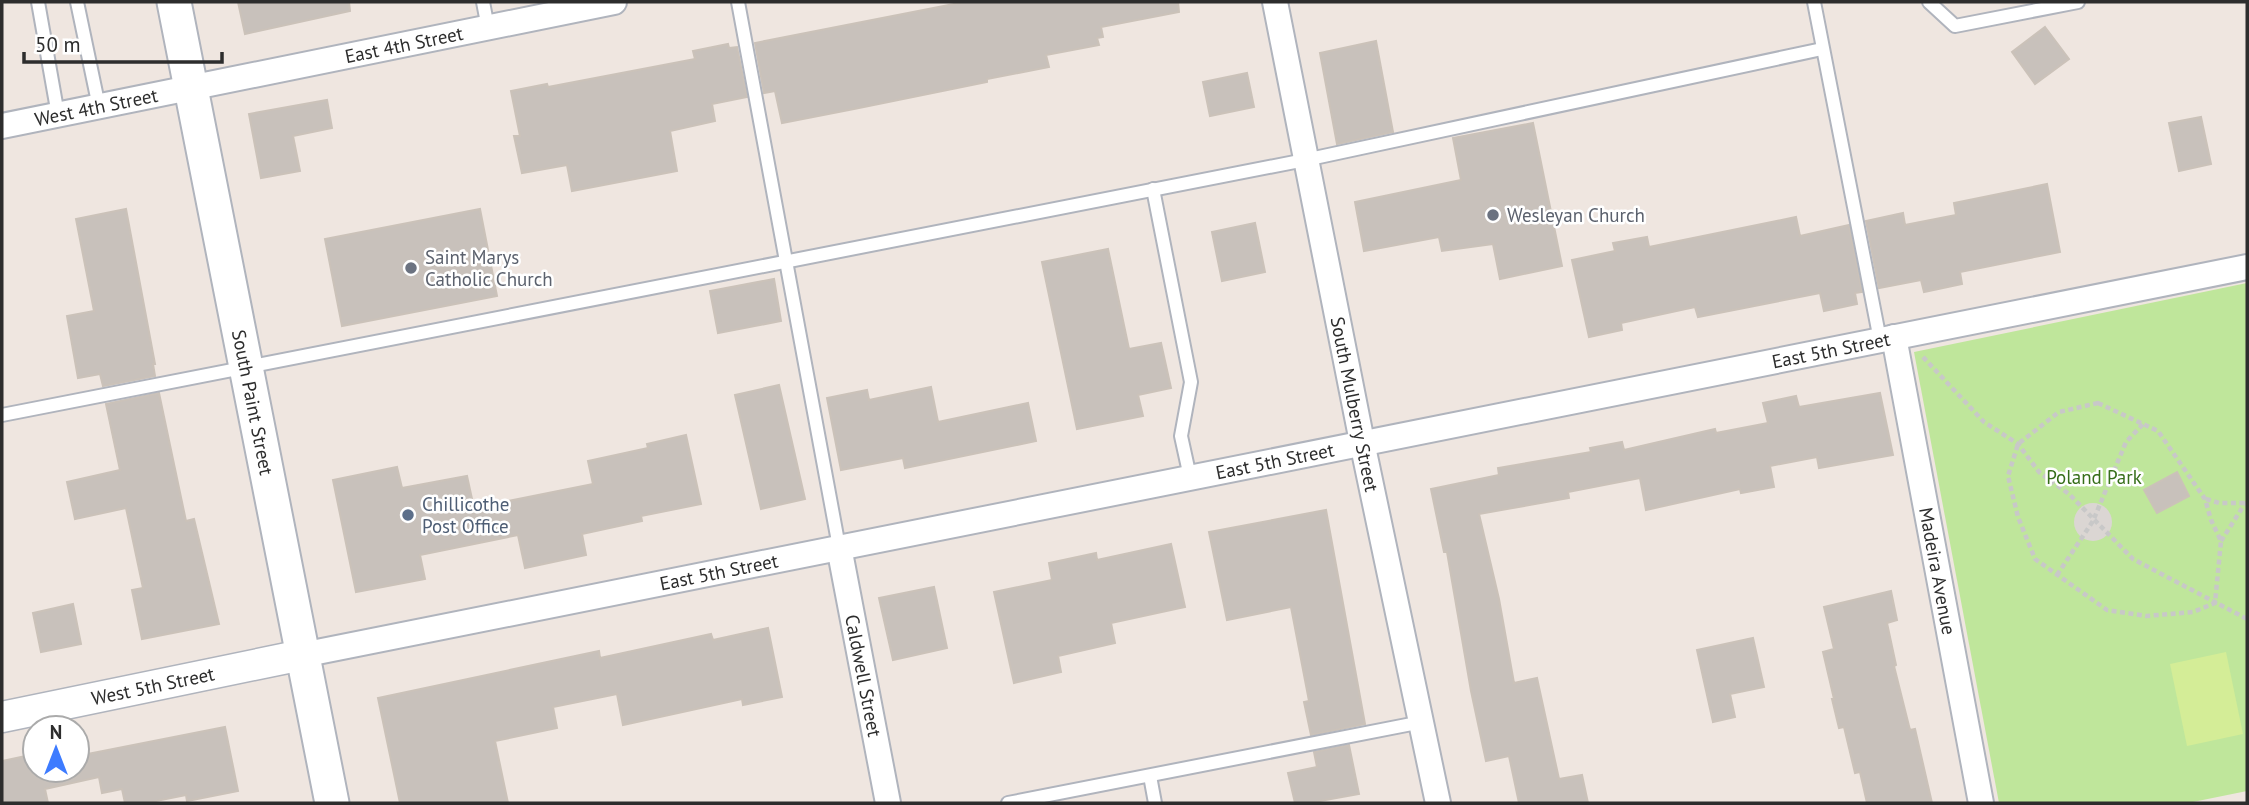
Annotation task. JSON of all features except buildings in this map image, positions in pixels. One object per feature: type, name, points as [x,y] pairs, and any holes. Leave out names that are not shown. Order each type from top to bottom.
[{"type":"main road","name":"South Paint Street","points":[[174,2],[332,803]]},
{"type":"street","name":"East 4th Street","points":[[191,89],[614,2]]},
{"type":"street","name":"South Mulberry Street","points":[[1275,2],[1362,442],[1438,803]]},
{"type":"street","name":"West 4th Street","points":[[2,126],[191,89]]},
{"type":"street","name":"East 5th Street","points":[[302,655],[2247,268]]},
{"type":"street","name":"Madeira Avenue","points":[[1887,339],[1981,803]]},
{"type":"street","name":"Caldwell Street","points":[[839,547],[888,803]]},
{"type":"street","name":"West 5th Street","points":[[2,717],[302,655]]},
{"type":"lane","points":[[38,2],[58,115]]},
{"type":"lane","points":[[77,2],[99,107]]},
{"type":"lane","points":[[482,2],[488,28]]},
{"type":"lane","points":[[738,2],[839,547]]},
{"type":"lane","points":[[1814,2],[1887,339]]},
{"type":"lane","points":[[1929,2],[1955,26],[2078,2]]},
{"type":"lane","points":[[2,415],[1305,160],[1822,48]]},
{"type":"lane","points":[[1153,189],[1191,382],[1181,436],[1190,477]]},
{"type":"lane","points":[[1008,803],[1422,722]]},
{"type":"lane","points":[[1150,776],[1155,803]]},
{"type":"path","points":[[1887,339],[1921,355],[1984,422],[2018,444],[2039,472],[2069,494],[2133,559],[2247,619]]},
{"type":"path","points":[[2215,603],[2193,612],[2146,616],[2107,610],[2035,559],[2018,517],[2008,476],[2018,444],[2059,412],[2098,403],[2158,431],[2205,499],[2221,541]]},
{"type":"path","points":[[2057,575],[2094,521],[2126,442],[2143,424]]},
{"type":"path","points":[[2205,499],[2219,503],[2247,502]]},
{"type":"path","points":[[2215,603],[2221,541],[2247,502]]},
{"type":"green space","name":"Poland Park","points":[[2247,283],[2247,791],[2188,803],[1999,803],[1914,352]]},
{"type":"green space","points":[[2226,652],[2243,734],[2187,746],[2170,664]]},
{"type":"shaded area","points":[[2093,503],[2107,508],[2112,522],[2107,536],[2093,541],[2079,536],[2074,522],[2079,508]]},
{"type":"place","name":"Wesleyan Church","points":[[1493,215]]},
{"type":"place","name":"Saint Marys Catholic Church","points":[[411,268]]},
{"type":"place","name":"Chillicothe Post Office","points":[[408,515]]}]
